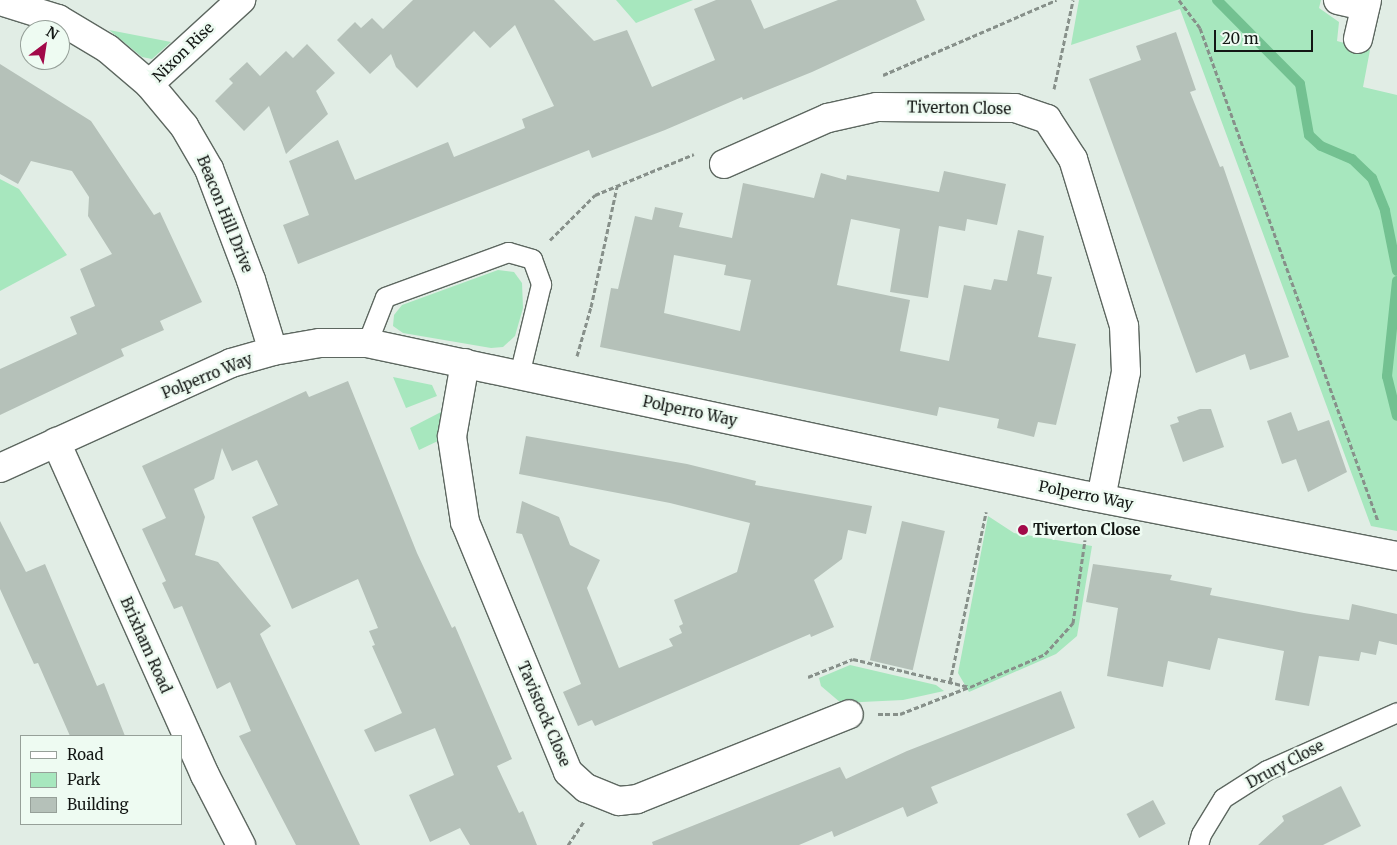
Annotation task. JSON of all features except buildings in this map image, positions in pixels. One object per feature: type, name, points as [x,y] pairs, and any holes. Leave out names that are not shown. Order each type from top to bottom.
[{"type":"street","name":"Nixon Rise","points":[[149,84],[240,0]]},
{"type":"street","points":[[1338,0],[1366,3],[1358,39]]},
{"type":"street","name":"Beacon Hill Drive","points":[[0,1],[58,19],[108,49],[149,84],[184,126],[209,169],[251,280],[273,351]]},
{"type":"street","name":"Tiverton Close","points":[[724,164],[828,118],[877,107],[1014,108],[1048,118]]},
{"type":"street","points":[[1048,118],[1073,159],[1124,326],[1126,372],[1101,498]]},
{"type":"street","name":"Polperro Way","points":[[0,468],[231,362],[273,351],[320,343],[367,343],[1101,498],[1393,555]]},
{"type":"street","name":"Tavistock Close","points":[[465,364],[452,437],[465,522],[568,772],[586,788],[619,801],[638,799],[849,714]]},
{"type":"street","name":"Brixham Road","points":[[56,442],[205,775],[241,845]]},
{"type":"lane","points":[[367,343],[385,297],[508,252],[532,258],[541,284],[519,375]]},
{"type":"lane","name":"Drury Close","points":[[1198,845],[1200,834],[1223,798],[1266,770],[1397,712]]},
{"type":"path","points":[[877,107],[866,82],[1056,0]]},
{"type":"path","points":[[1048,118],[1073,0]]},
{"type":"path","points":[[1179,0],[1200,28],[1393,555]]},
{"type":"path","points":[[532,258],[595,195],[717,145],[724,164]]},
{"type":"path","points":[[575,360],[591,307],[617,187]]},
{"type":"path","points":[[950,682],[986,512]]},
{"type":"path","points":[[849,714],[900,714],[970,687],[1045,654],[1073,624],[1085,540]]},
{"type":"path","points":[[808,677],[853,659],[970,687]]},
{"type":"green space","points":[[616,0],[693,0],[636,23]]},
{"type":"green space","points":[[1079,0],[1321,0],[1319,8],[1339,22],[1337,41],[1370,50],[1363,87],[1397,95],[1397,531],[1371,526],[1180,9],[1071,45]]},
{"type":"green space","points":[[109,30],[171,42],[152,59],[142,57]]},
{"type":"green space","points":[[0,179],[19,189],[67,255],[0,291]]},
{"type":"green space","points":[[498,270],[514,272],[522,283],[523,308],[515,336],[503,347],[491,348],[403,333],[393,326],[394,315],[402,305]]},
{"type":"green space","points":[[393,377],[432,385],[437,396],[406,408]]},
{"type":"green space","points":[[441,412],[444,425],[440,440],[419,450],[410,428]]},
{"type":"green space","points":[[988,516],[1014,533],[1092,546],[1077,636],[1056,654],[969,692],[958,673]]},
{"type":"green space","points":[[850,665],[936,685],[944,691],[903,700],[841,703],[821,686],[819,678]]},
{"type":"waterway","points":[[1217,0],[1300,84],[1309,135],[1321,146],[1352,159],[1372,178],[1385,211],[1397,271]]},
{"type":"waterway","points":[[1397,281],[1387,376],[1397,416]]},
{"type":"place","name":"Tiverton Close","points":[[1023,530]]}]
